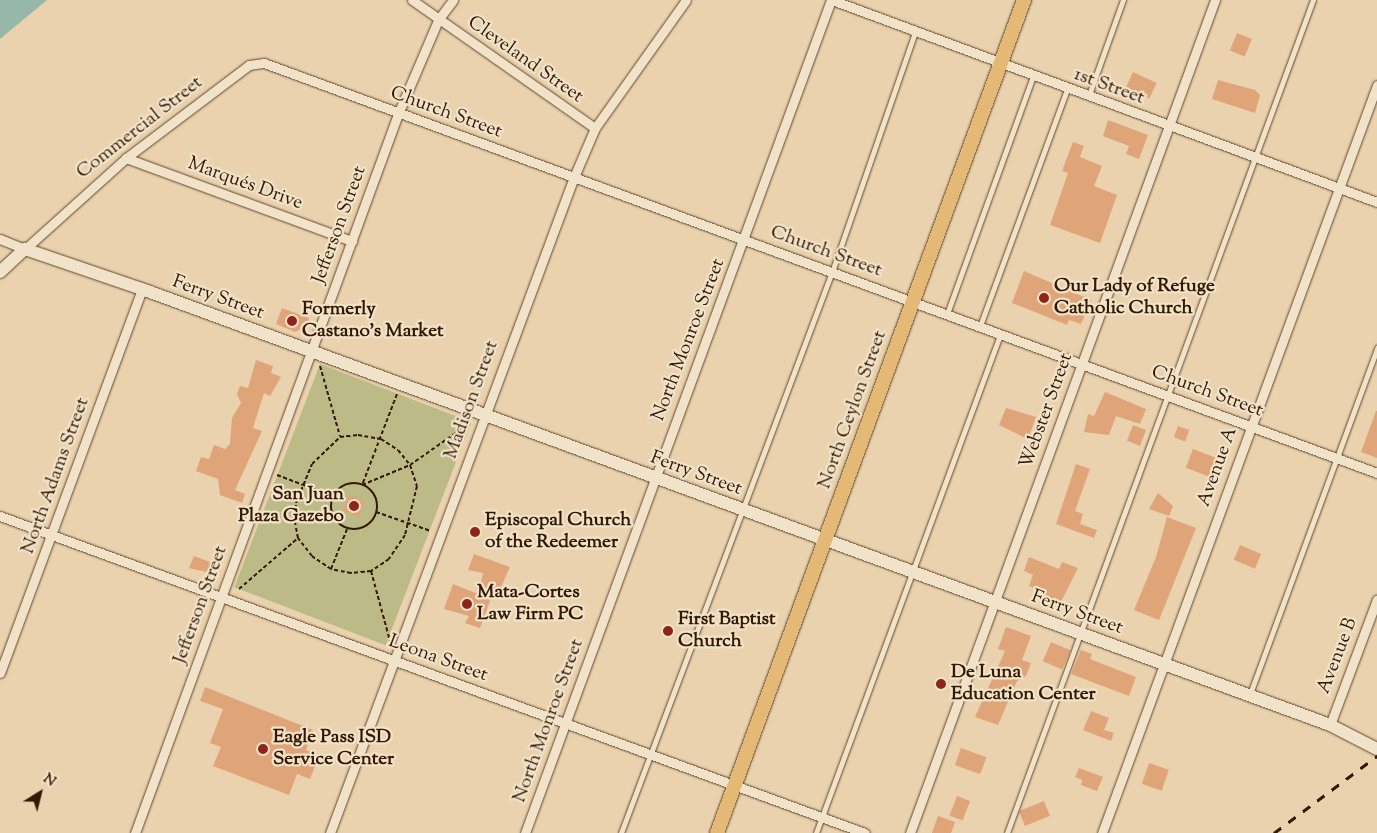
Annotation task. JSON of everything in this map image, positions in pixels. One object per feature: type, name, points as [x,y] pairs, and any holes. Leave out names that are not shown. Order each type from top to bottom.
[{"type":"main road","name":"North Ceylon Street","points":[[716,833],[826,542],[912,302],[1024,0]]},
{"type":"street","name":"Cleveland Street","points":[[412,0],[595,128]]},
{"type":"street","name":"Jefferson Street","points":[[135,833],[398,114],[438,20],[453,0]]},
{"type":"street","name":"Madison Street","points":[[330,833],[395,661],[478,420],[574,177],[595,128],[686,0]]},
{"type":"street","name":"1st Street","points":[[831,0],[1000,66],[1168,125],[1377,202]]},
{"type":"street","name":"North Monroe Street","points":[[525,833],[831,0]]},
{"type":"street","name":"Webster Street","points":[[910,833],[1215,0]]},
{"type":"street","name":"Church Street","points":[[264,63],[398,114],[744,239],[1377,473]]},
{"type":"street","name":"Commercial Street","points":[[0,272],[126,158],[249,65],[264,63]]},
{"type":"street","name":"Avenue A","points":[[1102,833],[1250,426],[1377,86]]},
{"type":"street","name":"Marqués Drive","points":[[126,158],[352,241]]},
{"type":"street","name":"Ferry Street","points":[[0,239],[142,289],[400,386],[478,420],[654,478],[1330,725],[1377,749]]},
{"type":"street","name":"North Adams Street","points":[[0,673],[142,289]]},
{"type":"street","name":"Leona Street","points":[[0,516],[865,833]]},
{"type":"street","name":"Avenue B","points":[[1330,725],[1377,599]]},
{"type":"lane","points":[[1088,97],[1123,0]]},
{"type":"lane","points":[[1007,833],[1082,635],[1313,0]]},
{"type":"lane","points":[[621,833],[740,510],[832,272],[915,32]]},
{"type":"lane","points":[[947,314],[1033,77]]},
{"type":"lane","points":[[980,326],[1066,89]]},
{"type":"lane","points":[[816,833],[1000,334]]},
{"type":"lane","points":[[1249,696],[1377,348]]},
{"type":"path","points":[[320,364],[340,437]]},
{"type":"path","points":[[362,485],[400,386]]},
{"type":"path","points":[[376,512],[362,528],[348,529],[333,516],[333,496],[342,486],[362,485],[410,465],[478,420]]},
{"type":"path","points":[[340,437],[381,439],[410,465],[418,486],[409,524],[389,559],[371,571],[331,569],[312,556],[298,538],[295,512],[303,484],[322,451],[340,437]]},
{"type":"path","points":[[268,471],[333,496]]},
{"type":"path","points":[[362,485],[373,493],[376,512]]},
{"type":"path","points":[[376,512],[440,534]]},
{"type":"path","points":[[331,569],[348,529]]},
{"type":"path","points":[[239,589],[298,538]]},
{"type":"path","points":[[371,571],[390,642]]},
{"type":"shaded area","points":[[0,0],[47,0],[0,39]]},
{"type":"shaded area","points":[[320,364],[471,422],[386,645],[234,587]]},
{"type":"building","points":[[1237,33],[1252,39],[1245,57],[1230,51]]},
{"type":"building","points":[[1133,72],[1157,83],[1149,98],[1126,87]]},
{"type":"building","points":[[1218,80],[1255,90],[1260,95],[1255,113],[1212,99]]},
{"type":"building","points":[[1108,120],[1148,135],[1139,159],[1126,154],[1129,146],[1103,136]]},
{"type":"building","points":[[1073,142],[1084,146],[1080,157],[1102,166],[1094,186],[1117,195],[1100,243],[1050,225],[1068,173],[1062,171]]},
{"type":"building","name":"Our Lady of Refuge Catholic Church","points":[[1024,271],[1091,300],[1081,324],[1069,320],[1067,325],[1012,303]]},
{"type":"building","name":"Formerly Castano's Market","points":[[282,308],[309,318],[307,326],[295,332],[276,324]]},
{"type":"building","points":[[256,360],[273,366],[271,373],[281,377],[270,396],[264,393],[253,428],[262,431],[235,490],[245,494],[242,503],[220,495],[218,479],[196,471],[201,457],[209,459],[214,445],[225,449],[230,444],[232,418],[241,403],[237,394],[240,386],[248,388]]},
{"type":"building","points":[[1105,392],[1146,409],[1140,424],[1116,416],[1109,435],[1084,432],[1088,414],[1094,416]]},
{"type":"building","points":[[1006,408],[1036,417],[1028,439],[999,425]]},
{"type":"building","points":[[1377,411],[1377,458],[1361,452]]},
{"type":"building","points":[[1133,425],[1146,430],[1140,446],[1127,441]]},
{"type":"building","points":[[1178,426],[1189,430],[1185,441],[1174,437]]},
{"type":"building","points":[[1193,449],[1219,459],[1212,478],[1186,468]]},
{"type":"building","points":[[1076,464],[1090,469],[1075,511],[1083,514],[1080,524],[1097,530],[1094,538],[1056,524]]},
{"type":"building","points":[[1158,493],[1173,506],[1169,516],[1149,509]]},
{"type":"building","name":"San Juan Plaza Gazebo","points":[[349,495],[365,501],[359,517],[343,511]]},
{"type":"building","points":[[1167,517],[1196,528],[1159,620],[1134,610],[1156,557]]},
{"type":"building","points":[[1240,545],[1261,554],[1255,569],[1234,560]]},
{"type":"building","points":[[474,554],[510,567],[499,592],[494,590],[480,628],[465,623],[469,616],[444,609],[453,584],[478,594],[483,573],[468,570]]},
{"type":"building","points":[[194,556],[218,565],[215,574],[189,568]]},
{"type":"building","points":[[1029,557],[1059,569],[1062,562],[1078,568],[1059,606],[1041,599],[1044,592],[1029,586],[1033,575],[1024,571]]},
{"type":"building","points":[[1006,627],[1031,636],[1022,660],[1031,663],[1026,676],[1017,681],[998,725],[975,717],[1005,651],[998,649]]},
{"type":"building","points":[[1051,642],[1070,650],[1062,670],[1043,661]]},
{"type":"building","points":[[1081,650],[1092,654],[1090,659],[1136,677],[1129,696],[1071,674]]},
{"type":"building","name":"Eagle Pass ISD Service Center","points":[[205,687],[313,730],[306,750],[319,756],[310,779],[297,774],[289,795],[213,766],[221,747],[210,743],[223,709],[200,701]]},
{"type":"building","points":[[1091,711],[1109,718],[1104,730],[1114,733],[1111,741],[1083,730]]},
{"type":"building","points":[[961,748],[986,757],[980,774],[955,765]]},
{"type":"building","points":[[1149,763],[1169,770],[1162,791],[1142,784]]},
{"type":"building","points":[[1079,768],[1103,777],[1097,791],[1081,785],[1082,780],[1075,777]]},
{"type":"building","points":[[957,796],[970,801],[963,821],[949,816]]},
{"type":"building","points":[[1044,801],[1050,816],[1025,826],[1019,811]]},
{"type":"building","points":[[938,816],[955,822],[951,833],[932,833]]},
{"type":"railway","points":[[1274,833],[1377,756]]},
{"type":"place","name":"Our Lady of Refuge Catholic Church","points":[[1044,298]]},
{"type":"place","name":"Formerly Castano's Market","points":[[292,321]]},
{"type":"place","name":"San Juan Plaza Gazebo","points":[[354,506]]},
{"type":"place","name":"Episcopal Church of the Redeemer","points":[[475,532]]},
{"type":"place","name":"Mata-Cortes Law Firm PC","points":[[467,604]]},
{"type":"place","name":"First Baptist Church","points":[[668,631]]},
{"type":"place","name":"De Luna Education Center","points":[[941,684]]},
{"type":"place","name":"Eagle Pass ISD Service Center","points":[[263,749]]}]
